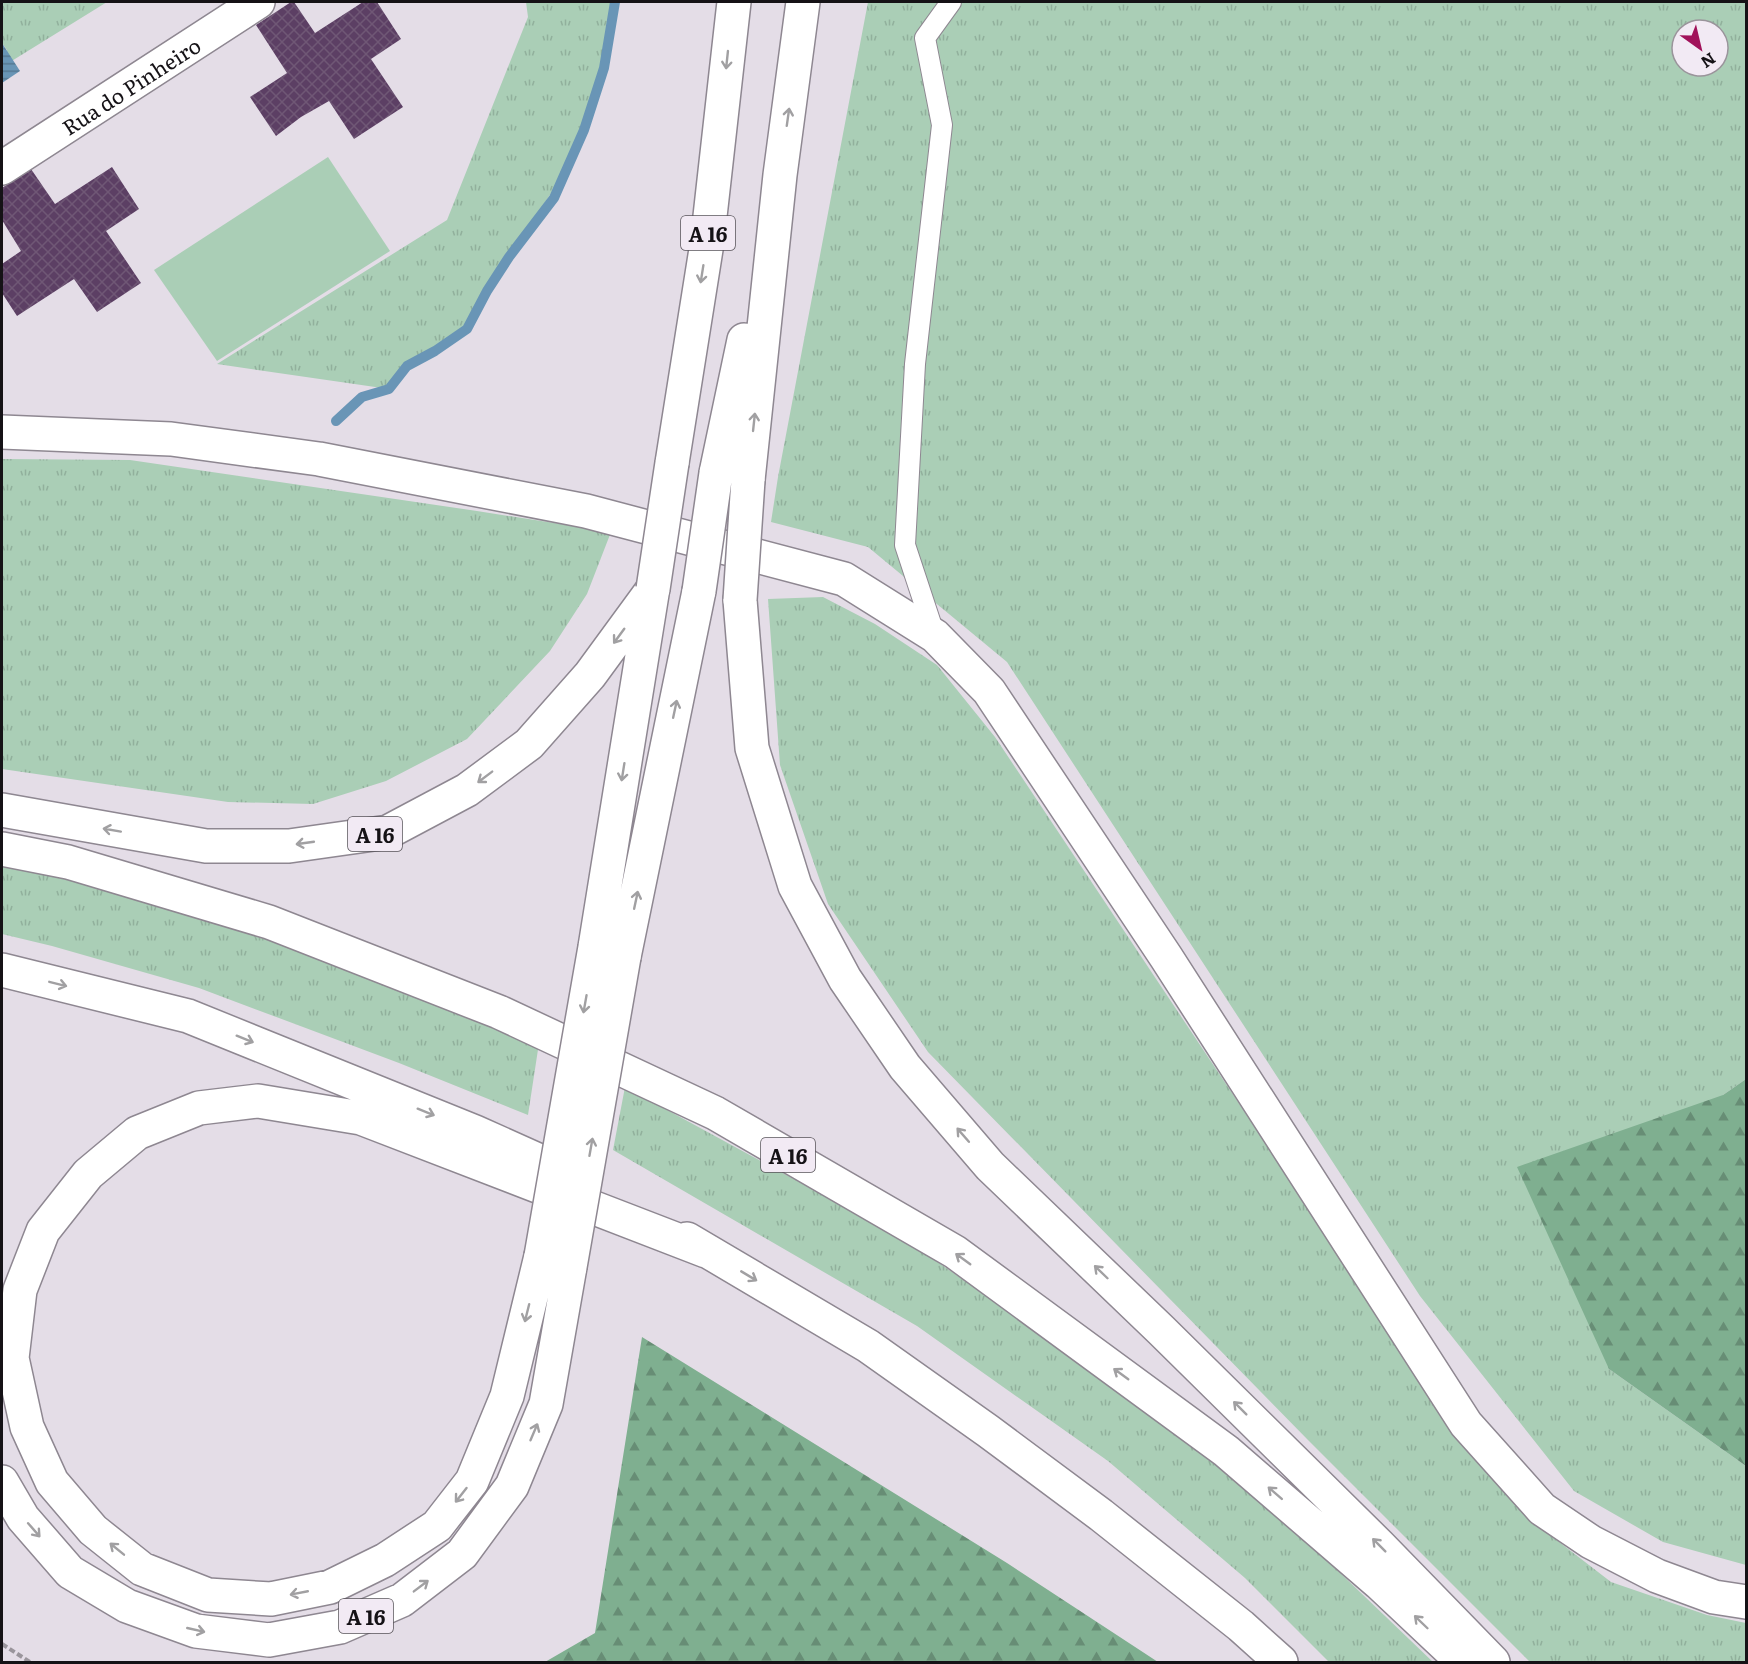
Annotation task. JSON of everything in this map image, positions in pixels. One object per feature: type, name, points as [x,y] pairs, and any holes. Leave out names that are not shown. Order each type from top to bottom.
[{"type":"main road","name":"Rua do Pinheiro","points":[[2,168],[258,2]]},
{"type":"main road","name":"A 16","points":[[2,1482],[23,1518],[70,1572],[127,1606],[196,1631],[269,1640],[340,1627],[402,1600],[462,1554],[512,1486],[546,1404],[556,1261],[609,952],[653,590],[707,243],[734,2]]},
{"type":"main road","name":"A 16","points":[[800,9],[748,480],[740,600],[752,748],[795,886],[844,979],[905,1067],[990,1166],[1161,1330],[1493,1662]]},
{"type":"main road","name":"A 16","points":[[609,952],[699,591],[716,473],[780,175]]},
{"type":"main road","points":[[2,432],[171,439],[319,459],[586,511],[844,579],[935,636],[989,691],[1166,957],[1466,1424],[1542,1509],[1591,1542],[1657,1576],[1714,1597],[1746,1602]]},
{"type":"main road","name":"A 16","points":[[2,810],[206,846],[289,846],[388,832],[467,790],[529,744],[590,675],[653,590]]},
{"type":"main road","name":"A 16","points":[[2,849],[68,862],[269,922],[500,1012],[715,1113],[955,1252],[1226,1451],[1380,1583],[1463,1662]]},
{"type":"main road","name":"A 16","points":[[2,970],[188,1016],[475,1132],[615,1194],[706,1251],[868,1346],[1101,1515],[1241,1626],[1281,1662]]},
{"type":"main road","name":"A 16","points":[[556,1261],[507,1396],[472,1481],[437,1526],[385,1560],[330,1587],[271,1599],[208,1594],[142,1569],[93,1530],[52,1482],[27,1426],[12,1358],[20,1290],[43,1231],[88,1174],[137,1133],[199,1108],[258,1101],[361,1118],[706,1251]]},
{"type":"lane","points":[[935,636],[905,545],[915,364],[942,125],[925,38],[951,2]]},
{"type":"path","points":[[2,1644],[30,1662]]},
{"type":"green space","points":[[2,2],[107,2],[2,67],[2,59],[7,50],[2,43]]},
{"type":"green space","points":[[526,2],[614,2],[594,99],[567,169],[491,284],[467,329],[408,366],[389,389],[217,364],[447,220],[528,17]]},
{"type":"green space","points":[[868,2],[1746,2],[1746,1079],[1723,1095],[1609,1369],[1746,1466],[1746,1565],[1663,1542],[1574,1491],[1420,1296],[1007,662],[868,547],[771,522]]},
{"type":"green space","points":[[328,157],[390,251],[217,361],[154,270]]},
{"type":"green space","points":[[2,459],[130,460],[611,532],[587,594],[550,651],[467,739],[386,781],[313,804],[228,802],[2,769]]},
{"type":"green space","points":[[823,597],[875,624],[937,665],[995,737],[1445,1413],[1528,1518],[1611,1582],[1707,1615],[1746,1623],[1746,1662],[1530,1662],[1307,1439],[928,1052],[828,904],[780,765],[768,599]]},
{"type":"green space","points":[[2,864],[58,875],[285,945],[539,1043],[528,1115],[399,1063],[199,988],[2,934]]},
{"type":"green space","points":[[1746,1079],[1746,1466],[1609,1369],[1517,1167],[1723,1095]]},
{"type":"green space","points":[[625,1087],[904,1239],[1115,1384],[1264,1500],[1433,1662],[1329,1662],[1245,1578],[1108,1461],[917,1326],[613,1150]]},
{"type":"green space","points":[[642,1337],[1007,1563],[1158,1662],[545,1662],[595,1633]]},
{"type":"water","points":[[2,43],[20,71],[2,83]]},
{"type":"building","points":[[294,2],[315,33],[363,2],[377,2],[401,39],[371,59],[403,107],[354,139],[329,101],[301,117],[276,136],[250,97],[287,73],[256,25]]},
{"type":"building","points":[[112,167],[139,209],[106,231],[141,283],[97,312],[74,279],[17,316],[2,293],[2,264],[21,251],[2,220],[2,188],[31,169],[55,204]]},
{"type":"waterway","points":[[336,421],[362,397],[389,389],[407,366],[435,351],[467,329],[487,291],[509,257],[554,198],[584,130],[604,68],[615,2]]}]
